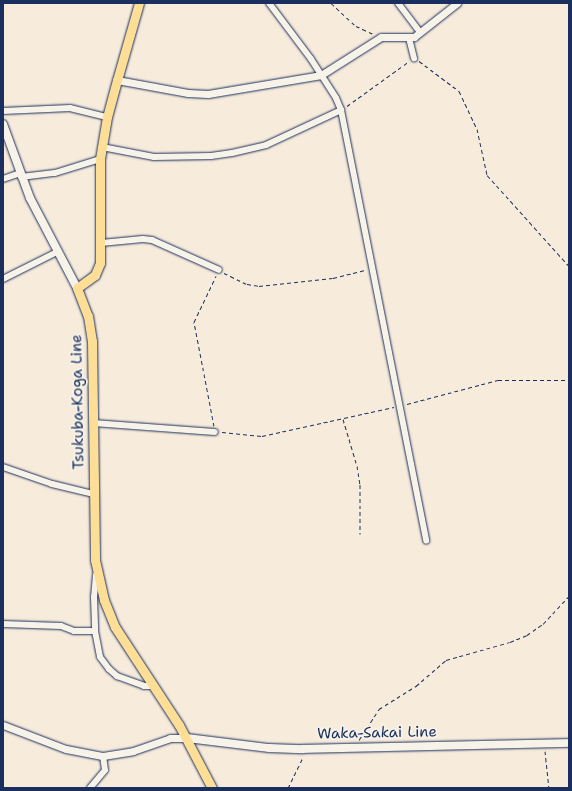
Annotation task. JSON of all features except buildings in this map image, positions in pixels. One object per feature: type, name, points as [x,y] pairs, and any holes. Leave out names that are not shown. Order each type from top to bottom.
[{"type":"main road","points":[[3,124],[20,175],[57,252],[77,288],[95,275],[99,268],[101,243],[100,159],[107,117],[139,3]]},
{"type":"main road","name":"Tsukuba-Koga Line","points":[[77,288],[88,316],[92,341],[94,545],[97,572],[104,600],[115,627],[187,738],[212,788]]},
{"type":"main road","name":"Waka-Sakai Line","points":[[187,738],[269,748],[303,749],[569,743]]},
{"type":"street","points":[[269,3],[301,43],[341,110],[426,541]]},
{"type":"street","points":[[398,3],[420,32]]},
{"type":"street","points":[[117,80],[180,92],[208,94],[321,75],[381,37],[414,37],[457,3]]},
{"type":"street","points":[[409,38],[414,58]]},
{"type":"street","points":[[3,110],[70,108],[107,117]]},
{"type":"street","points":[[102,147],[154,157],[232,153],[281,139],[341,110]]},
{"type":"street","points":[[3,179],[20,175],[55,172],[100,159]]},
{"type":"street","points":[[101,243],[143,239],[152,240],[219,270]]},
{"type":"street","points":[[3,279],[57,252]]},
{"type":"street","points":[[93,423],[215,432]]},
{"type":"street","points":[[3,467],[52,484],[93,494]]},
{"type":"street","points":[[97,572],[94,597],[95,632],[100,657],[109,669],[117,676],[144,686],[154,686]]},
{"type":"street","points":[[3,624],[61,626],[74,631],[95,632]]},
{"type":"street","points":[[3,725],[66,749],[103,756],[133,751],[170,738],[187,738]]},
{"type":"street","points":[[90,788],[105,770],[103,756]]},
{"type":"path","points":[[331,3],[356,26],[381,37]]},
{"type":"path","points":[[341,110],[414,58],[458,91],[477,129],[487,175],[569,266]]},
{"type":"path","points":[[372,268],[333,278],[260,286],[247,284],[219,270],[194,322],[215,432],[262,436],[343,419],[498,380],[569,380]]},
{"type":"path","points":[[343,419],[357,466],[360,484],[360,534]]},
{"type":"path","points":[[354,748],[379,709],[416,686],[446,660],[510,642],[527,635],[543,624],[569,596]]},
{"type":"path","points":[[543,743],[547,759],[549,788]]},
{"type":"path","points":[[288,788],[303,760],[303,749]]}]
